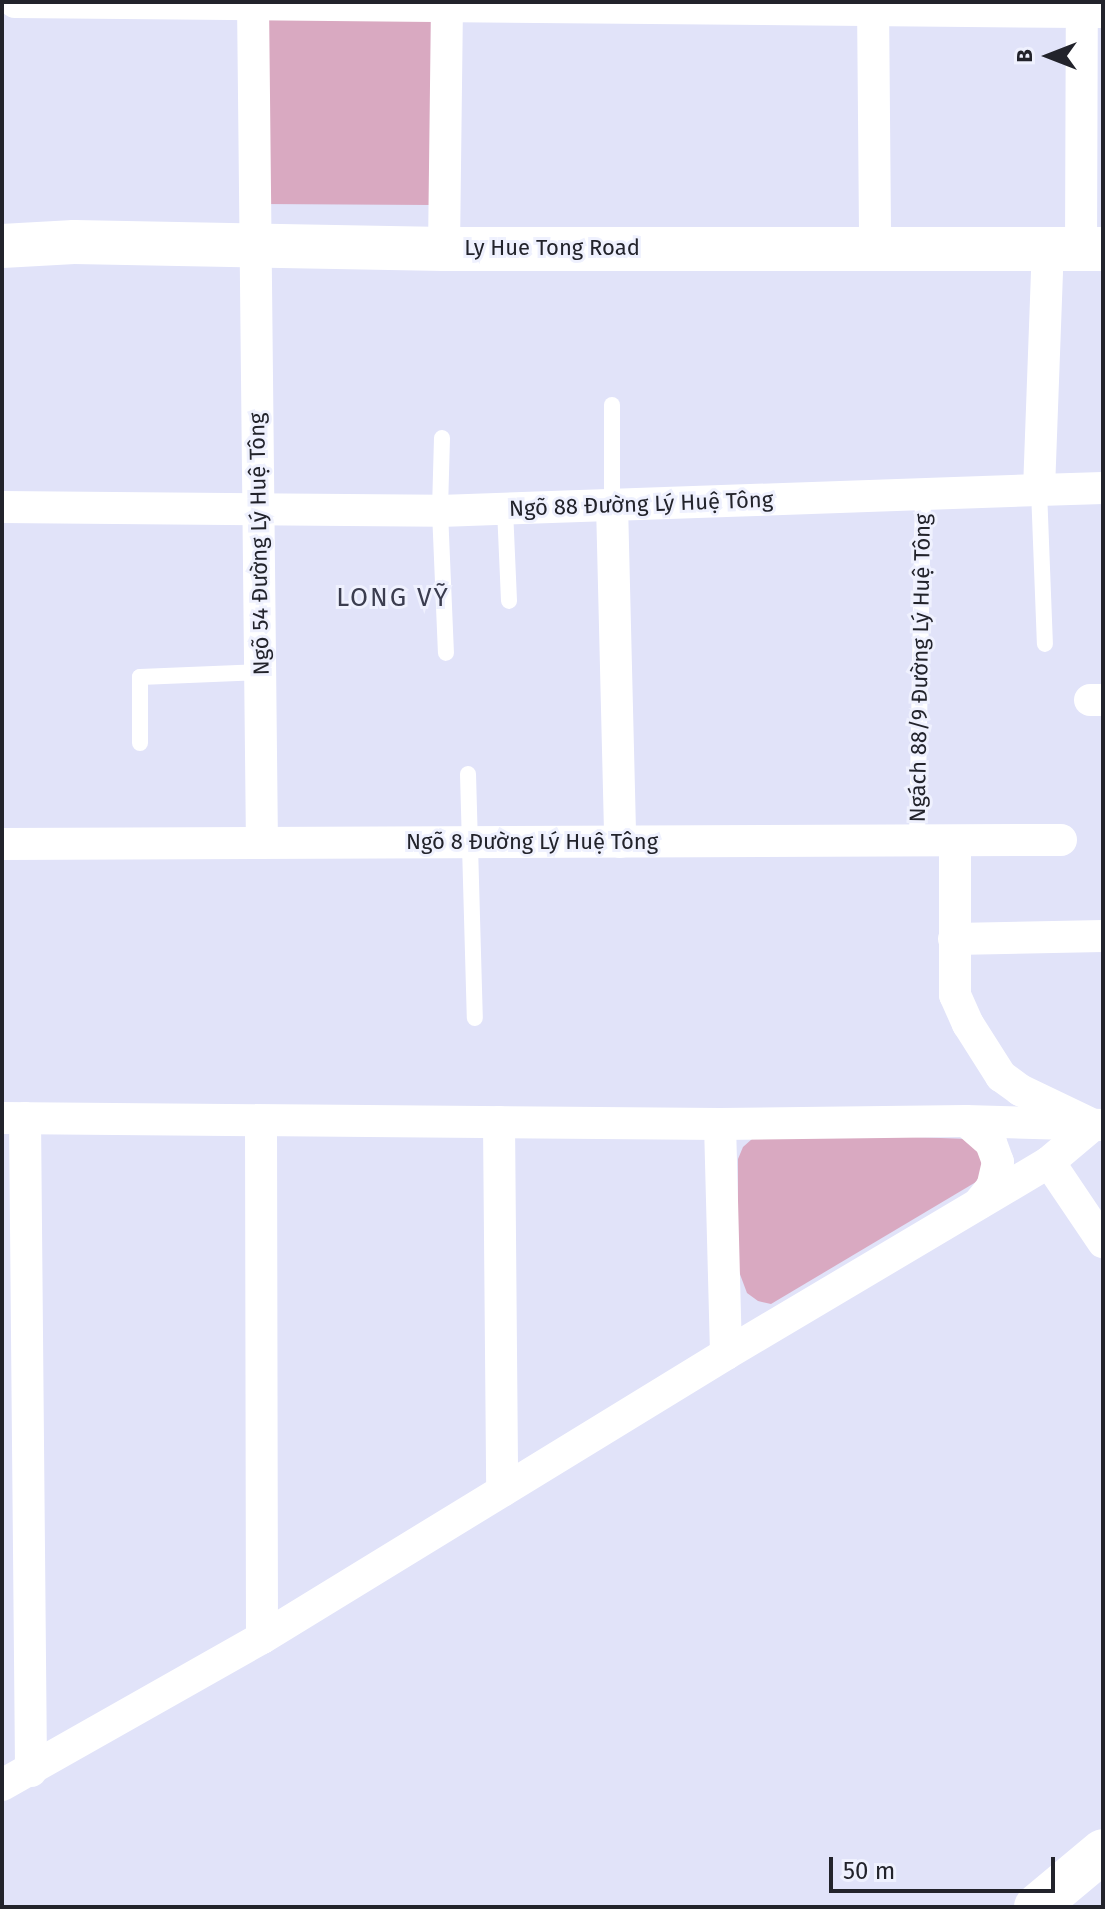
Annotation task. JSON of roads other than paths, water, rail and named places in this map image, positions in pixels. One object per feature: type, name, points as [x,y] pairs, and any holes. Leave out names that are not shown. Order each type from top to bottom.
[{"type":"main road","name":"Ly Hue Tong Road","points":[[2,246],[74,242],[444,249],[1077,249]]},
{"type":"main road","points":[[1036,1907],[1103,1851]]},
{"type":"street","points":[[15,2],[1089,9],[1077,249],[1039,490]]},
{"type":"street","name":"Ngõ 54 Đường Lý Huệ Tông","points":[[253,3],[262,843]]},
{"type":"street","points":[[444,249],[447,4]]},
{"type":"street","points":[[873,6],[875,247]]},
{"type":"street","name":"Ngõ 88 Đường Lý Huệ Tông","points":[[2,507],[440,511],[1103,488]]},
{"type":"street","points":[[612,504],[620,842]]},
{"type":"street","name":"Ngõ 8 Đường Lý Huệ Tông","points":[[2,844],[1061,840]]},
{"type":"street","points":[[955,841],[955,995],[968,1024],[1001,1076],[1020,1090],[1098,1125]]},
{"type":"street","points":[[954,939],[1103,936]]},
{"type":"street","points":[[31,1771],[14,1118],[720,1124],[966,1121],[1098,1125]]},
{"type":"street","points":[[966,1121],[991,1143],[998,1162],[992,1187],[978,1204]]},
{"type":"street","points":[[261,1122],[262,1638]]},
{"type":"street","points":[[499,1122],[502,1491]]},
{"type":"street","points":[[720,1124],[726,1354]]},
{"type":"street","points":[[2,1785],[262,1638],[726,1354],[1049,1162],[1098,1125]]},
{"type":"street","points":[[1049,1162],[1103,1242]]},
{"type":"lane","points":[[612,405],[612,504]]},
{"type":"lane","points":[[442,438],[440,511],[446,653]]},
{"type":"lane","points":[[1039,490],[1045,644]]},
{"type":"lane","name":"Ngách 88/9 Đường Lý Huệ Tông","points":[[917,841],[923,496]]},
{"type":"lane","points":[[505,509],[509,601]]},
{"type":"lane","points":[[140,743],[140,677],[260,672]]},
{"type":"lane","points":[[468,774],[475,1018]]},
{"type":"district","name":"LONG VỸ","points":[[393,598]]}]
